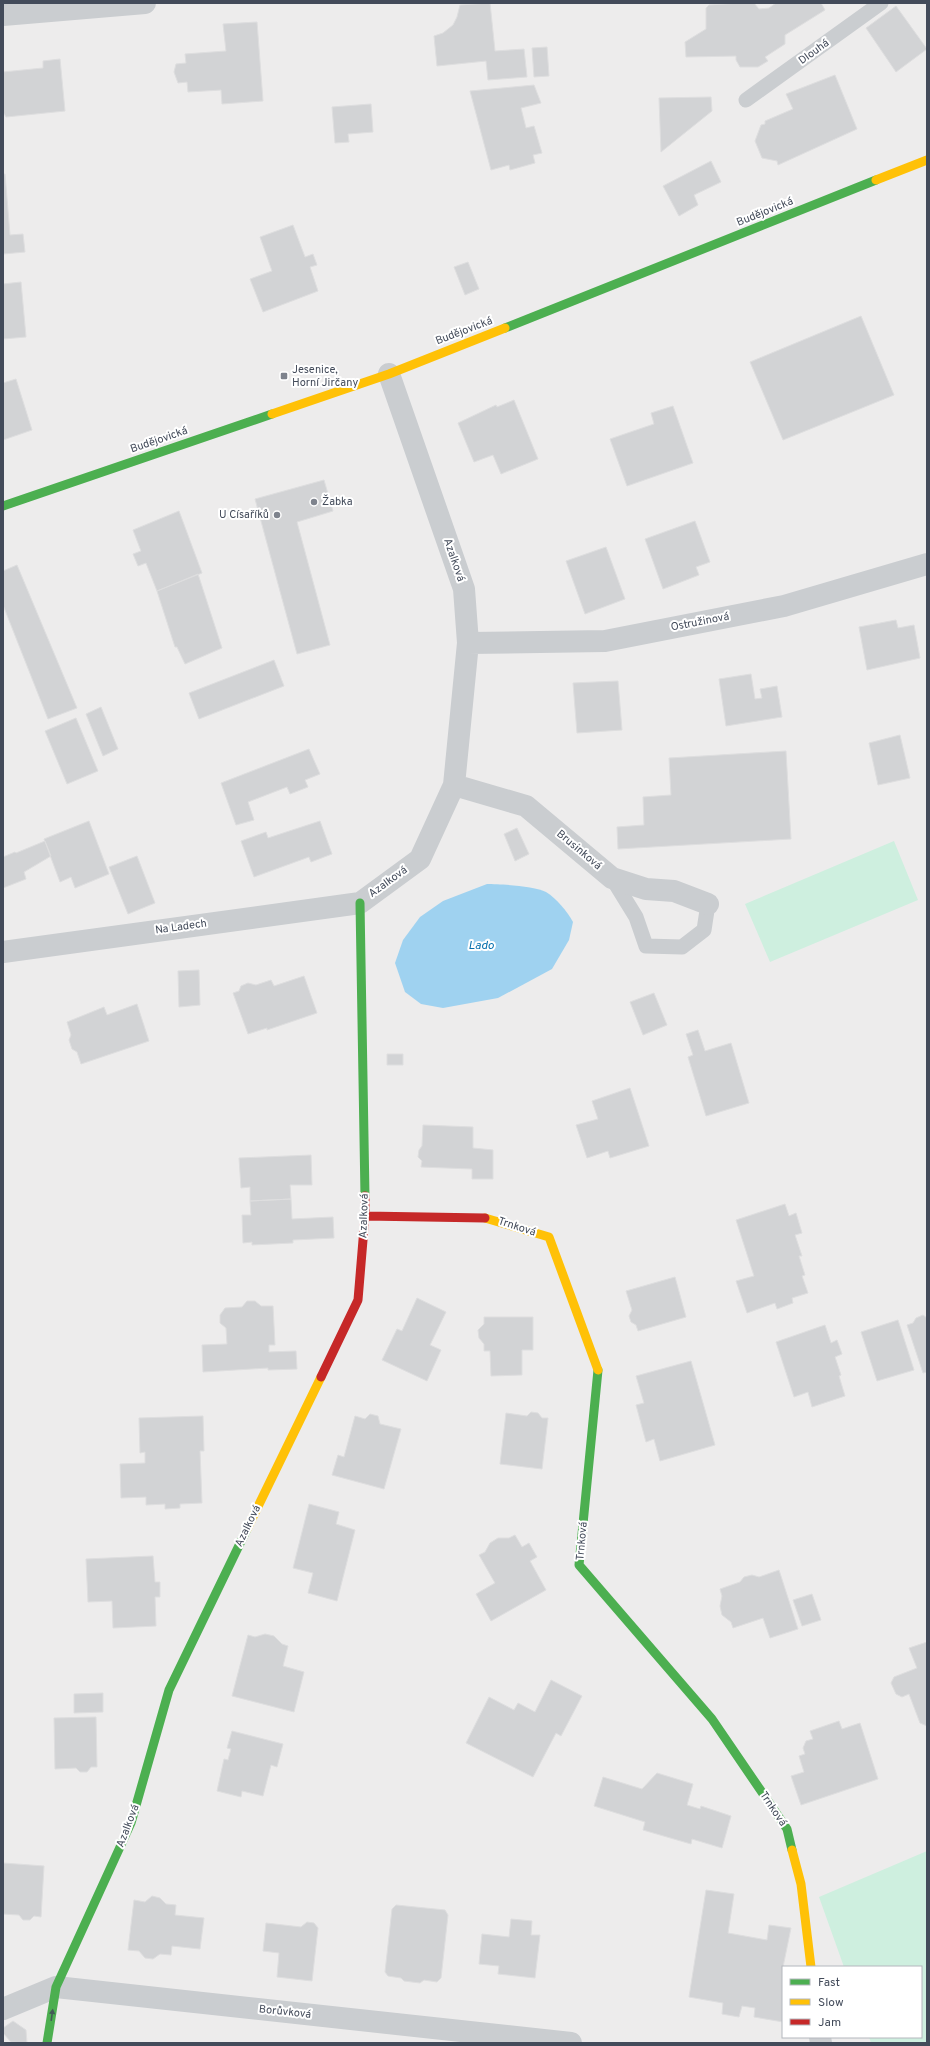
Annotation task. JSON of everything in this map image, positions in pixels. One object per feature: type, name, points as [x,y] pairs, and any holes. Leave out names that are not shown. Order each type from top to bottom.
[{"type":"street","points":[[3,14],[145,3]]},
{"type":"street","name":"Budějovická","points":[[3,506],[389,374],[927,160]]},
{"type":"street","name":"Azalková","points":[[48,2043],[56,1987],[131,1823],[169,1690],[358,1300],[365,1216],[360,903],[420,859],[454,784],[468,643],[464,589],[389,374]]},
{"type":"street","name":"Ostružinová","points":[[468,643],[605,641],[784,606],[927,564]]},
{"type":"street","name":"Brusinková","points":[[454,784],[526,806],[612,878],[646,889],[674,891],[708,904]]},
{"type":"street","name":"Na Ladech","points":[[3,952],[360,903]]},
{"type":"street","name":"Trnková","points":[[365,1216],[490,1218],[549,1237],[599,1372],[579,1564],[712,1719],[788,1829],[801,1884],[811,1966]]},
{"type":"street","name":"Borůvková","points":[[3,2009],[56,1987],[571,2043]]},
{"type":"lane","name":"Dlouhá","points":[[746,100],[882,3]]},
{"type":"lane","points":[[612,878],[636,917],[646,946],[682,947],[704,930],[708,904]]},
{"type":"green space","points":[[894,841],[918,900],[770,962],[745,904]]},
{"type":"green space","points":[[927,1851],[927,2043],[871,2043],[869,2038],[922,2038],[922,1966],[844,1966],[819,1897]]},
{"type":"water","name":"Lado","points":[[487,884],[526,887],[546,892],[561,905],[573,922],[569,940],[552,969],[498,998],[443,1008],[421,1004],[405,992],[395,963],[403,940],[420,917],[443,901]]},
{"type":"building","points":[[490,3],[495,51],[524,49],[527,77],[488,80],[486,61],[437,66],[434,36],[443,33],[453,25],[460,5]]},
{"type":"building","points":[[754,3],[759,9],[769,8],[776,3],[821,3],[825,10],[785,35],[785,44],[765,57],[768,61],[758,67],[740,67],[736,60],[736,56],[686,57],[685,42],[706,29],[706,8],[709,5]]},
{"type":"building","points":[[896,6],[927,49],[896,72],[866,28]]},
{"type":"building","points":[[257,22],[263,101],[222,104],[221,90],[188,92],[187,82],[178,83],[174,72],[176,64],[186,63],[185,54],[226,51],[223,24]]},
{"type":"building","points":[[547,47],[549,76],[534,77],[532,48]]},
{"type":"building","points":[[60,59],[65,111],[6,117],[3,112],[3,72],[43,68],[43,61]]},
{"type":"building","points":[[835,75],[857,129],[778,165],[777,161],[762,158],[755,141],[761,125],[765,124],[765,121],[793,109],[786,94]]},
{"type":"building","points":[[534,85],[541,103],[521,108],[526,128],[534,126],[542,153],[533,155],[535,163],[510,170],[509,165],[491,170],[470,91]]},
{"type":"building","points":[[711,97],[712,111],[661,152],[659,98]]},
{"type":"building","points":[[371,104],[373,132],[348,134],[349,142],[335,143],[332,107]]},
{"type":"building","points":[[711,161],[721,182],[694,195],[698,205],[679,216],[663,186]]},
{"type":"building","points":[[3,174],[5,174],[10,235],[23,234],[25,252],[3,254]]},
{"type":"building","points":[[293,225],[305,257],[313,254],[317,265],[310,267],[318,291],[263,312],[250,279],[272,271],[260,237]]},
{"type":"building","points":[[468,262],[479,289],[465,295],[454,267]]},
{"type":"building","points":[[21,282],[26,337],[3,339],[3,284]]},
{"type":"building","points":[[861,316],[894,395],[783,440],[750,362]]},
{"type":"building","points":[[16,379],[32,430],[3,440],[3,383]]},
{"type":"building","points":[[514,400],[538,459],[501,474],[493,455],[474,462],[458,423],[496,405],[497,407]]},
{"type":"building","points":[[673,406],[693,463],[627,486],[610,439],[654,424],[651,413]]},
{"type":"building","points":[[324,480],[333,511],[297,522],[330,645],[297,654],[255,499]]},
{"type":"building","points":[[179,511],[202,573],[157,591],[146,563],[138,566],[133,554],[141,551],[133,530]]},
{"type":"building","points":[[695,521],[710,562],[696,567],[699,575],[663,589],[645,539]]},
{"type":"building","points":[[606,547],[625,599],[585,614],[566,561]]},
{"type":"building","points":[[17,565],[77,708],[48,719],[3,605],[3,571]]},
{"type":"building","points":[[198,574],[222,648],[185,664],[177,647],[175,647],[157,591]]},
{"type":"building","points":[[896,620],[898,628],[914,625],[920,658],[867,670],[859,627]]},
{"type":"building","points":[[274,660],[284,686],[199,719],[189,693]]},
{"type":"building","points":[[751,674],[755,699],[762,698],[760,689],[777,686],[782,717],[726,726],[719,679]]},
{"type":"building","points":[[618,681],[622,730],[577,733],[573,683]]},
{"type":"building","points":[[101,707],[118,749],[103,756],[86,714]]},
{"type":"building","points":[[76,718],[98,771],[67,784],[45,731]]},
{"type":"building","points":[[900,735],[910,778],[878,785],[869,743]]},
{"type":"building","points":[[309,749],[320,774],[305,780],[308,787],[290,794],[287,787],[248,802],[254,820],[236,825],[221,783]]},
{"type":"building","points":[[786,751],[791,839],[618,849],[617,827],[644,825],[643,797],[671,795],[669,758]]},
{"type":"building","points":[[89,821],[109,874],[75,888],[71,877],[60,882],[44,839]]},
{"type":"building","points":[[320,821],[332,854],[311,862],[309,857],[254,877],[241,841],[266,832],[268,838]]},
{"type":"building","points":[[517,828],[529,854],[515,861],[504,834]]},
{"type":"building","points":[[45,841],[51,856],[24,872],[26,879],[3,888],[3,857]]},
{"type":"building","points":[[137,856],[155,903],[128,914],[109,867]]},
{"type":"building","points":[[199,970],[200,1005],[179,1007],[178,971]]},
{"type":"building","points":[[304,976],[317,1013],[267,1030],[267,1028],[248,1034],[233,993],[239,991],[241,986],[248,983],[256,985],[271,980],[274,986]]},
{"type":"building","points":[[654,993],[667,1025],[643,1035],[630,1002]]},
{"type":"building","points":[[137,1004],[149,1041],[81,1064],[77,1052],[72,1049],[69,1040],[71,1035],[67,1022],[104,1007],[107,1015]]},
{"type":"building","points":[[698,1030],[705,1051],[731,1043],[749,1103],[706,1116],[688,1057],[693,1055],[686,1034]]},
{"type":"building","points":[[387,1054],[403,1054],[403,1065],[387,1065]]},
{"type":"building","points":[[630,1088],[649,1146],[610,1158],[608,1151],[587,1158],[576,1125],[598,1119],[592,1101]]},
{"type":"building","points":[[423,1125],[473,1127],[473,1148],[493,1150],[493,1179],[472,1179],[472,1169],[421,1167],[422,1161],[418,1157],[419,1150],[422,1146]]},
{"type":"building","points":[[311,1155],[312,1185],[290,1185],[291,1199],[250,1201],[250,1187],[241,1188],[239,1158]]},
{"type":"building","points":[[291,1199],[292,1219],[333,1217],[334,1238],[293,1240],[293,1243],[252,1245],[252,1242],[243,1243],[242,1215],[251,1215],[250,1201]]},
{"type":"building","points":[[785,1204],[789,1216],[796,1213],[802,1233],[795,1235],[802,1256],[799,1256],[805,1275],[802,1276],[808,1293],[792,1298],[793,1303],[777,1309],[775,1303],[747,1313],[736,1281],[754,1276],[736,1220]]},
{"type":"building","points":[[675,1277],[686,1317],[638,1331],[636,1325],[631,1322],[629,1316],[632,1310],[626,1291]]},
{"type":"building","points":[[417,1298],[446,1312],[430,1345],[441,1350],[427,1381],[382,1360],[397,1329],[402,1331]]},
{"type":"building","points":[[247,1301],[255,1301],[261,1306],[273,1306],[275,1345],[269,1345],[269,1352],[296,1351],[297,1369],[268,1370],[268,1368],[203,1372],[202,1345],[227,1344],[226,1328],[220,1323],[220,1315],[225,1308],[242,1307]]},
{"type":"building","points":[[923,1315],[927,1318],[927,1372],[923,1373],[907,1325],[913,1323],[916,1318]]},
{"type":"building","points":[[484,1317],[533,1317],[533,1350],[522,1350],[522,1375],[491,1376],[490,1351],[484,1351],[484,1344],[479,1338],[478,1330],[484,1324]]},
{"type":"building","points":[[898,1320],[914,1370],[877,1381],[861,1332]]},
{"type":"building","points":[[825,1325],[831,1343],[837,1340],[842,1354],[835,1357],[841,1375],[839,1376],[845,1396],[812,1407],[808,1392],[794,1397],[776,1342]]},
{"type":"building","points":[[691,1361],[715,1445],[660,1461],[654,1439],[646,1442],[636,1405],[644,1403],[636,1376]]},
{"type":"building","points":[[531,1412],[538,1413],[542,1418],[548,1418],[542,1469],[500,1464],[506,1413],[527,1416]]},
{"type":"building","points":[[370,1414],[378,1416],[380,1424],[401,1429],[384,1489],[332,1475],[338,1455],[344,1457],[355,1416],[365,1419]]},
{"type":"building","points":[[203,1416],[204,1451],[200,1451],[202,1503],[180,1504],[180,1508],[165,1509],[165,1504],[146,1505],[146,1497],[121,1498],[120,1464],[145,1463],[145,1452],[140,1453],[139,1418]]},
{"type":"building","points":[[309,1504],[339,1512],[336,1524],[355,1530],[337,1601],[308,1593],[313,1573],[293,1568]]},
{"type":"building","points":[[515,1535],[522,1547],[529,1543],[537,1557],[530,1561],[546,1590],[491,1621],[476,1594],[495,1583],[479,1555],[485,1552],[490,1543],[498,1538],[509,1538]]},
{"type":"building","points":[[153,1556],[155,1582],[160,1582],[160,1597],[155,1597],[156,1626],[113,1628],[112,1601],[88,1602],[86,1559]]},
{"type":"building","points":[[779,1570],[798,1629],[770,1638],[763,1618],[733,1628],[731,1622],[722,1615],[720,1606],[722,1596],[720,1589],[740,1582],[744,1577],[752,1575],[759,1577]]},
{"type":"building","points":[[812,1594],[821,1620],[802,1626],[793,1600]]},
{"type":"building","points":[[265,1634],[274,1636],[282,1644],[288,1646],[283,1666],[304,1672],[294,1712],[232,1696],[248,1635],[255,1637]]},
{"type":"building","points":[[927,1642],[927,1726],[920,1723],[909,1694],[902,1697],[896,1694],[891,1683],[894,1677],[917,1668],[909,1648]]},
{"type":"building","points":[[551,1680],[582,1696],[561,1736],[556,1733],[533,1777],[466,1743],[489,1697],[514,1710],[518,1703],[535,1712]]},
{"type":"building","points":[[103,1693],[103,1712],[74,1713],[74,1694]]},
{"type":"building","points":[[96,1717],[97,1767],[91,1767],[87,1772],[80,1772],[76,1768],[55,1769],[54,1718]]},
{"type":"building","points":[[839,1721],[842,1729],[860,1723],[878,1779],[801,1805],[791,1776],[804,1772],[799,1756],[805,1754],[803,1748],[806,1741],[813,1739],[810,1731]]},
{"type":"building","points":[[232,1731],[283,1744],[277,1767],[271,1765],[263,1796],[242,1791],[241,1797],[217,1791],[224,1759],[228,1760],[231,1749],[227,1748]]},
{"type":"building","points":[[657,1773],[693,1784],[687,1805],[700,1809],[701,1806],[731,1816],[722,1848],[692,1839],[691,1844],[643,1830],[645,1822],[594,1806],[603,1777],[642,1789]]},
{"type":"building","points":[[3,1863],[44,1866],[41,1917],[34,1916],[30,1920],[23,1920],[19,1915],[3,1914]]},
{"type":"building","points":[[706,1890],[734,1894],[728,1933],[767,1940],[769,1925],[791,1928],[782,1966],[782,2022],[754,2017],[755,2008],[742,2006],[739,2017],[722,2014],[723,2003],[689,1997]]},
{"type":"building","points":[[152,1896],[160,1898],[166,1904],[176,1905],[175,1915],[204,1918],[200,1949],[172,1946],[171,1955],[160,1954],[153,1959],[145,1958],[139,1951],[128,1950],[134,1900],[145,1902]]},
{"type":"building","points":[[396,1905],[445,1910],[448,1915],[441,1978],[437,1982],[424,1980],[420,1983],[404,1981],[401,1978],[388,1976],[385,1972],[392,1909]]},
{"type":"building","points":[[511,1919],[532,1921],[531,1935],[540,1935],[535,1978],[498,1974],[499,1966],[479,1964],[482,1934],[509,1937]]},
{"type":"building","points":[[307,1922],[314,1923],[318,1928],[312,1981],[277,1977],[279,1953],[263,1951],[266,1923],[301,1927]]},
{"type":"building","points":[[13,2021],[26,2030],[27,2043],[11,2042],[3,2033],[3,2028]]},
{"type":"traffic: fast","points":[[505,328],[876,180]]},
{"type":"traffic: fast","points":[[3,506],[272,414]]},
{"type":"traffic: fast","points":[[360,903],[365,1196]]},
{"type":"traffic: fast","points":[[598,1370],[579,1565],[712,1719],[787,1829],[792,1850]]},
{"type":"traffic: fast","points":[[47,2043],[56,1987],[131,1823],[169,1690],[247,1529]]},
{"type":"traffic: slow","points":[[876,180],[927,160]]},
{"type":"traffic: slow","points":[[272,414],[389,374],[505,328]]},
{"type":"traffic: slow","points":[[485,1218],[549,1237],[598,1370]]},
{"type":"traffic: slow","points":[[247,1529],[321,1377]]},
{"type":"traffic: slow","points":[[792,1850],[801,1884],[811,1966]]},
{"type":"traffic: jam","points":[[321,1377],[358,1300],[365,1216],[365,1196]]},
{"type":"traffic: jam","points":[[365,1216],[485,1218]]},
{"type":"place","name":"Jesenice, Horní Jirčany","points":[[284,376]]},
{"type":"place","name":"Žabka","points":[[314,502]]},
{"type":"place","name":"U Císaříků","points":[[277,515]]}]
